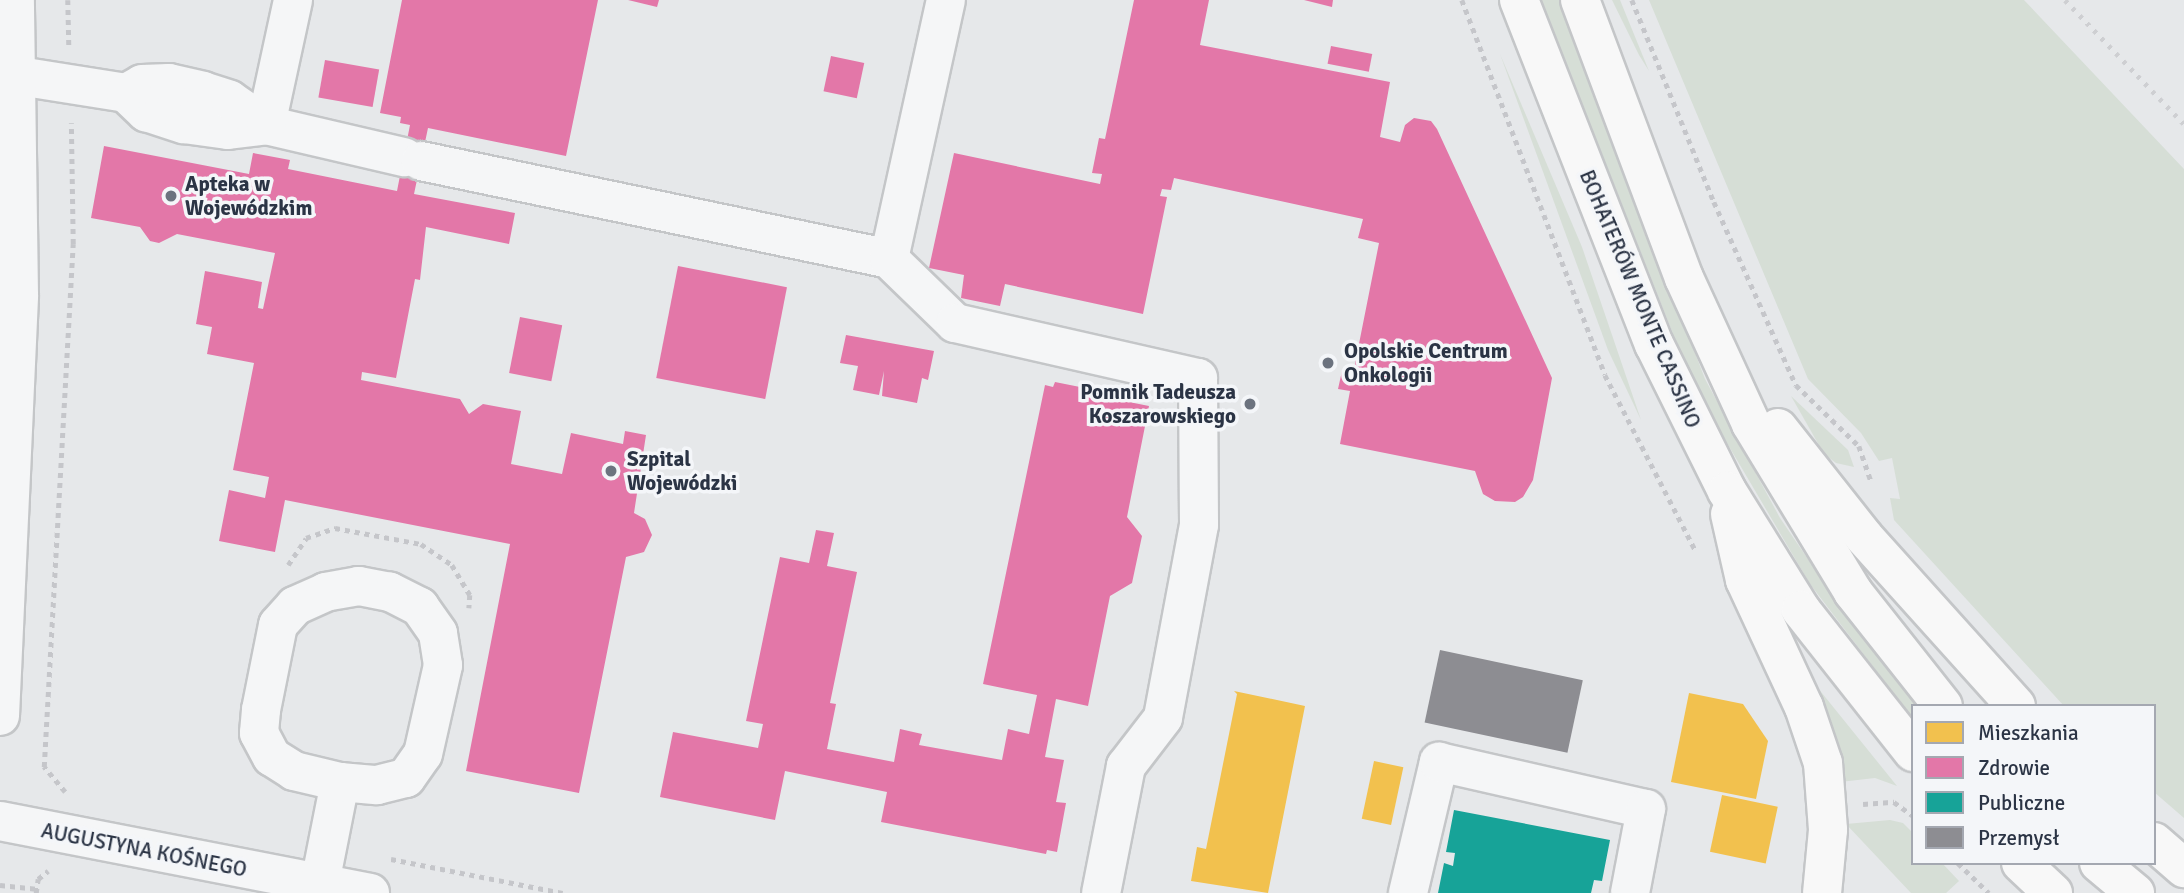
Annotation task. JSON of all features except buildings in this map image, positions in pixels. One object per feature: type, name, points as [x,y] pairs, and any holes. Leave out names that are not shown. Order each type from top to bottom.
[{"type":"main road","name":"BOHATERÓW MONTE CASSINO","points":[[1518,0],[1654,344],[1727,491],[1801,610],[1911,749]]},
{"type":"main road","points":[[1580,0],[1675,254],[1728,378],[1804,516],[1839,570],[1941,704]]},
{"type":"main road","points":[[1728,378],[1756,400],[1864,537],[2014,704]]},
{"type":"main road","points":[[1727,491],[1745,580],[1804,707],[1823,763],[1828,830],[1822,893]]},
{"type":"main road","points":[[2156,844],[2184,868]]},
{"type":"main road","points":[[2023,865],[2053,893]]},
{"type":"main road","points":[[2101,865],[2135,893]]},
{"type":"street","points":[[0,716],[17,390],[8,75],[15,0]]},
{"type":"street","points":[[266,125],[293,0]]},
{"type":"street","points":[[889,259],[946,0]]},
{"type":"street","points":[[8,75],[126,93],[146,112],[184,124],[228,130],[266,125],[412,159],[889,259],[955,323],[1198,379],[1199,525],[1180,628],[1163,718],[1126,766],[1101,893]]},
{"type":"street","points":[[359,586],[390,592],[420,607],[438,632],[443,664],[424,754],[406,778],[377,785],[340,782],[294,771],[272,757],[260,733],[278,625],[295,606],[326,592],[359,586]]},
{"type":"street","points":[[1408,893],[1439,762],[1646,809],[1630,893]]},
{"type":"street","points":[[320,883],[340,782]]},
{"type":"street","name":"AUGUSTYNA KOŚNEGO","points":[[0,821],[370,893]]},
{"type":"path","points":[[1462,0],[1605,375],[1701,560]]},
{"type":"path","points":[[1632,0],[1714,202],[1796,384],[1859,446],[1875,492]]},
{"type":"path","points":[[69,797],[44,767],[73,244],[70,85]]},
{"type":"path","points":[[0,885],[36,891],[38,879],[57,863]]},
{"type":"path","points":[[1960,865],[1989,893]]},
{"type":"shaded area","points":[[1541,0],[1560,0],[1705,379],[1780,518],[1852,624],[1915,704],[1911,704],[1911,716],[1810,584],[1694,387]]},
{"type":"shaded area","points":[[1612,0],[1620,0],[1649,71],[1639,55]]},
{"type":"shaded area","points":[[1649,0],[2024,0],[2184,169],[2184,818],[2156,794],[2156,704],[2062,704],[1894,520],[1890,498],[1900,499],[1892,458],[1879,461],[1861,433],[1808,379]]},
{"type":"shaded area","points":[[1500,54],[1582,247],[1641,420],[1608,350]]},
{"type":"shaded area","points":[[1791,396],[1848,450],[1854,467],[1836,463],[1824,454]]},
{"type":"shaded area","points":[[1809,677],[1897,786],[1875,778],[1840,782]]},
{"type":"shaded area","points":[[1890,820],[1903,823],[1911,831],[1911,865],[1944,865],[1959,881],[1946,893],[1911,893],[1846,824]]},
{"type":"railway","points":[[2065,0],[2184,124]]},
{"type":"place","name":"Apteka w Wojewódzkim","points":[[171,196]]},
{"type":"place","name":"Opolskie Centrum Onkologii","points":[[1328,363]]},
{"type":"place","name":"Pomnik Tadeusza Koszarowskiego","points":[[1250,404]]},
{"type":"place","name":"Szpital Wojewódzki","points":[[611,471]]}]
